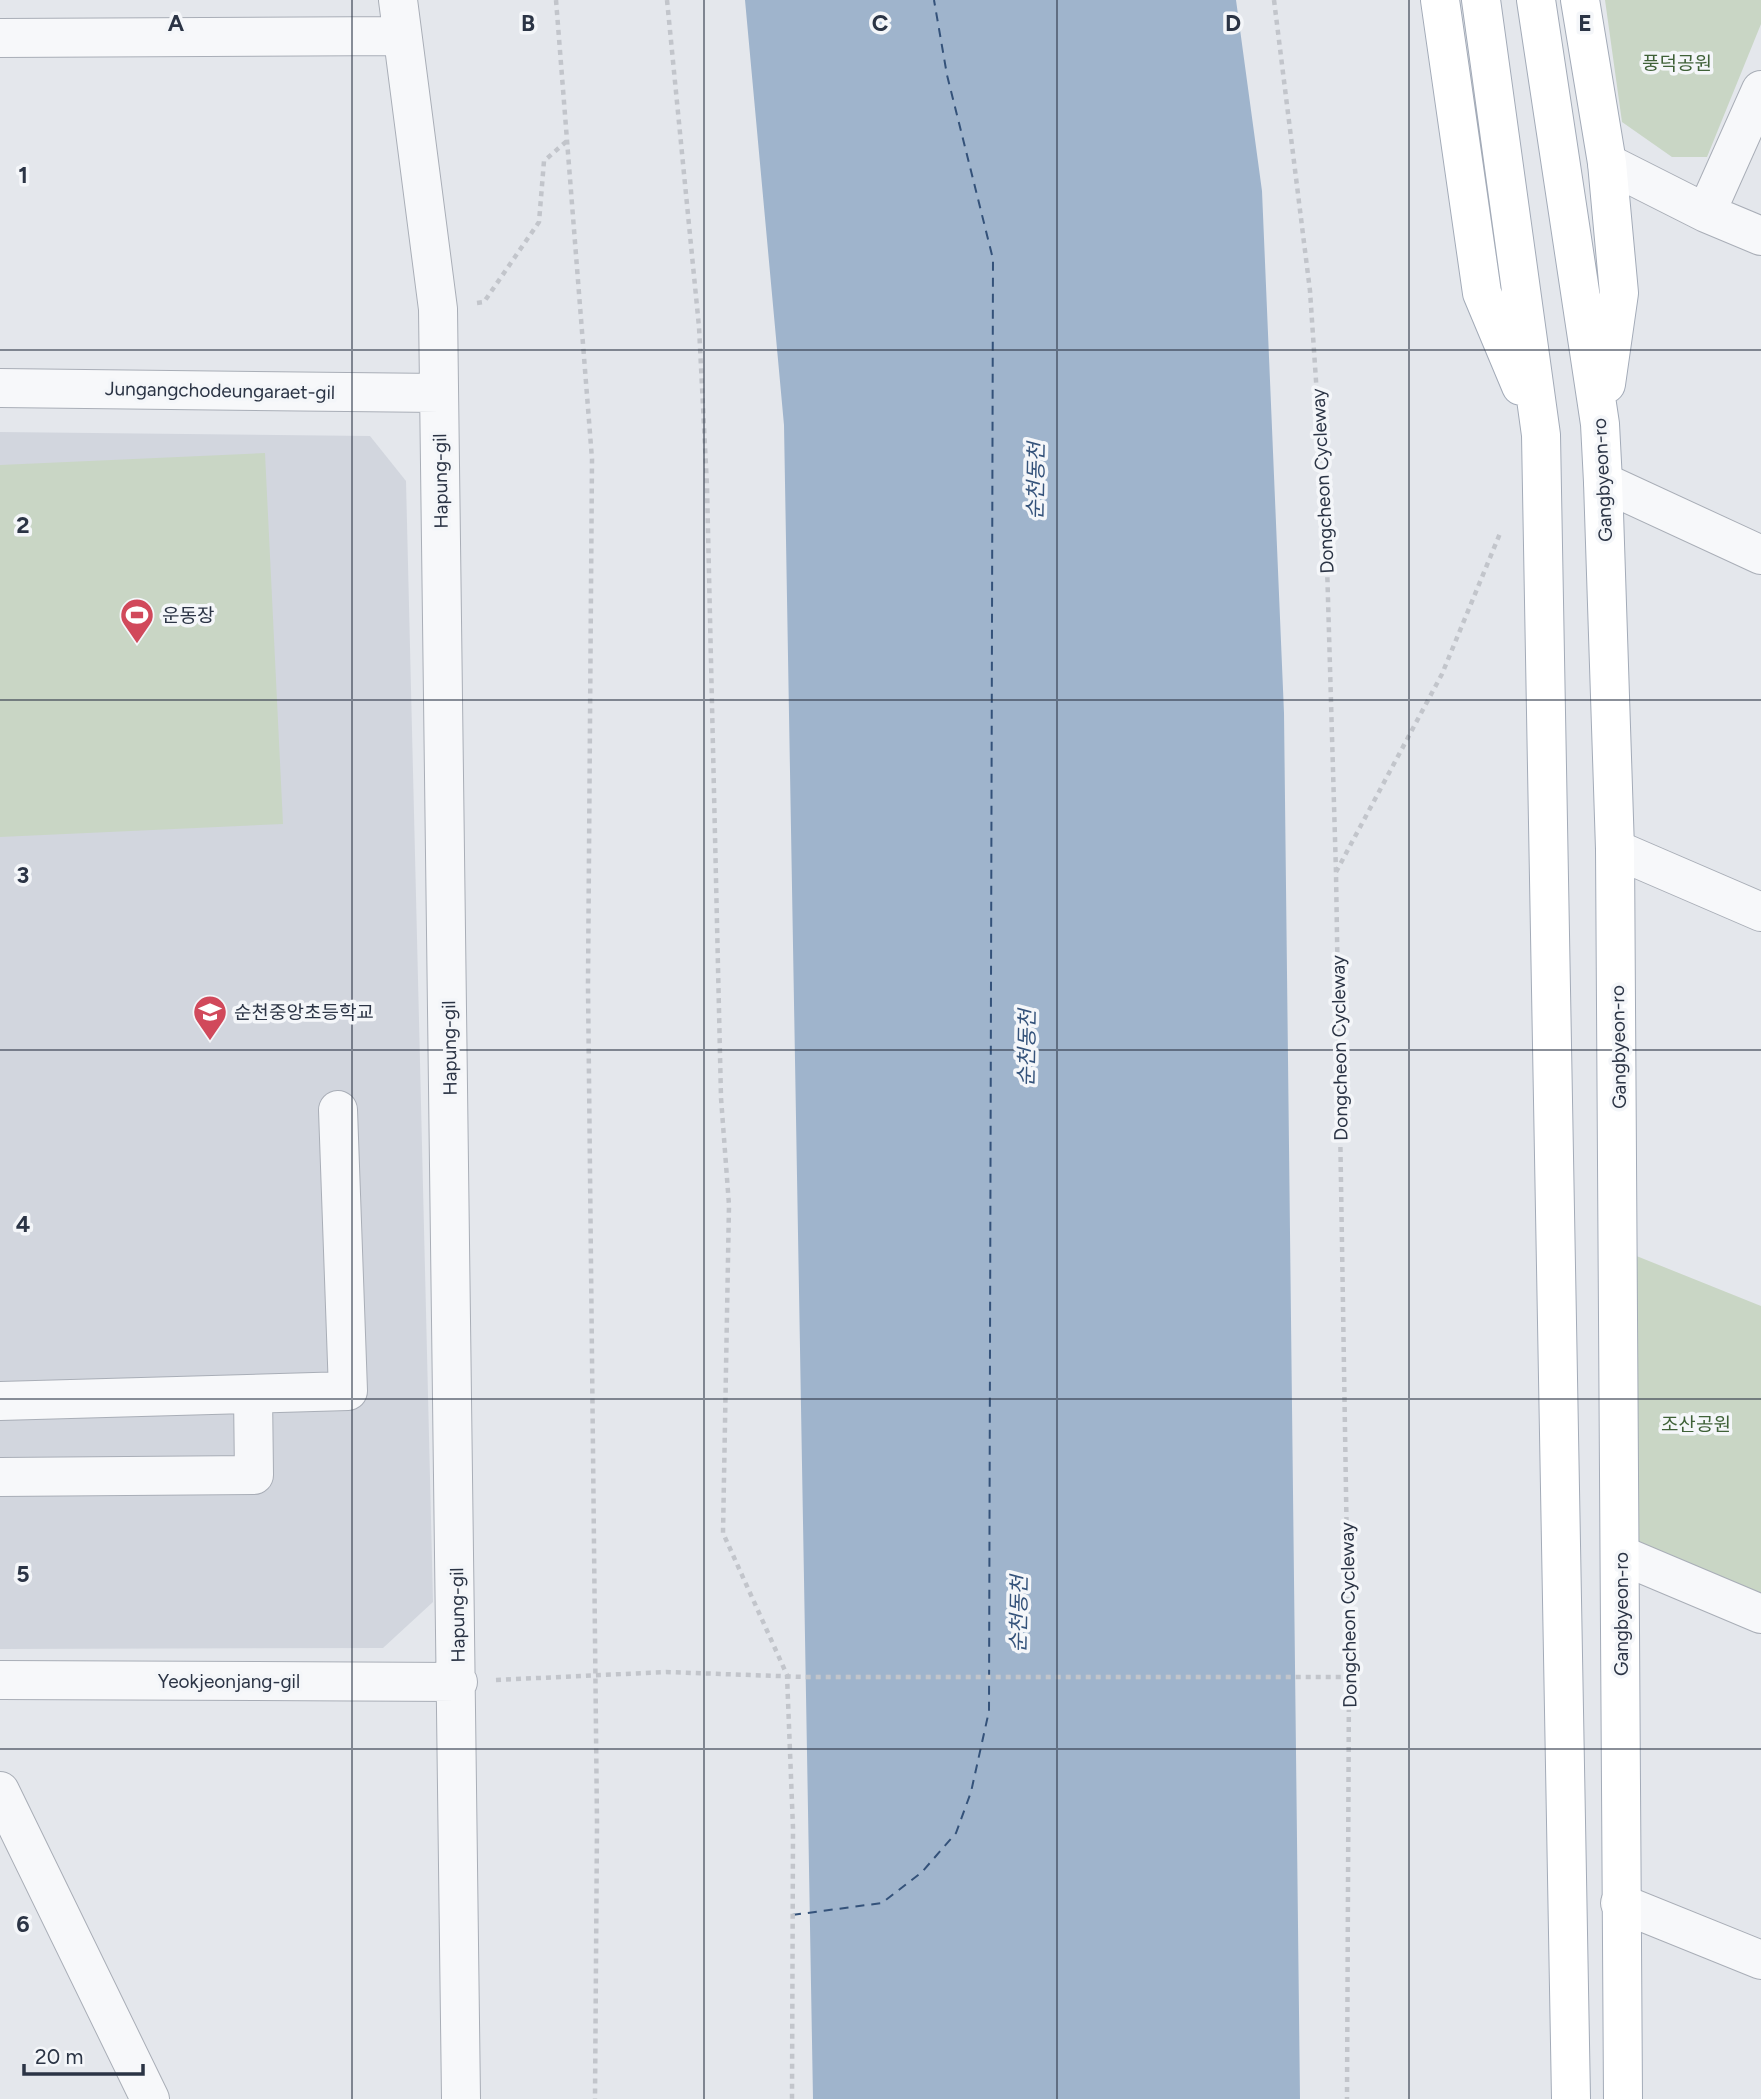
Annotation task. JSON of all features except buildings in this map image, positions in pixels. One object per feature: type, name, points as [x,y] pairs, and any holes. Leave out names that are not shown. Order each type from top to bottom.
[{"type":"main road","points":[[1440,0],[1482,293],[1541,435]]},
{"type":"main road","points":[[1481,0],[1541,435],[1572,2099]]},
{"type":"main road","name":"Gangbyeon-ro","points":[[1536,0],[1600,424],[1603,482],[1615,849],[1623,2099]]},
{"type":"main road","points":[[1580,0],[1607,163],[1619,293],[1600,424]]},
{"type":"street","points":[[0,38],[400,18]]},
{"type":"street","name":"Hapung-gil","points":[[400,18],[438,309],[458,1682],[461,2099]]},
{"type":"street","points":[[1706,213],[1761,90]]},
{"type":"street","points":[[1607,163],[1706,213],[1761,236]]},
{"type":"street","name":"Jungangchodeungaraet-gil","points":[[0,388],[439,393]]},
{"type":"street","points":[[1603,482],[1761,555]]},
{"type":"street","points":[[1615,849],[1761,912]]},
{"type":"street","points":[[0,1401],[348,1391],[338,1110]]},
{"type":"street","points":[[0,1477],[254,1475],[253,1394]]},
{"type":"street","points":[[1621,1555],[1761,1614]]},
{"type":"street","name":"Yeokjeonjang-gil","points":[[0,1680],[458,1682]]},
{"type":"street","points":[[0,1791],[150,2099]]},
{"type":"street","points":[[1620,1903],[1761,1960]]},
{"type":"path","points":[[556,0],[592,459],[593,630],[588,985],[595,1676],[595,2099]]},
{"type":"path","points":[[667,0],[699,327],[707,486],[721,1098],[730,1205],[723,1533],[787,1675],[793,1828],[792,2099]]},
{"type":"path","name":"Dongcheon Cycleway","points":[[1274,0],[1310,291],[1326,530],[1336,873],[1349,1677],[1347,2099]]},
{"type":"path","points":[[438,309],[484,302],[539,222],[544,161],[568,140]]},
{"type":"path","points":[[1336,873],[1442,674],[1505,523]]},
{"type":"path","points":[[458,1682],[666,1672],[806,1677],[1349,1677]]},
{"type":"shaded area","name":"순천중앙초등학교","points":[[0,432],[370,436],[406,481],[433,1602],[383,1648],[0,1649]]},
{"type":"green space","name":"풍덕공원","points":[[1605,0],[1761,0],[1761,24],[1707,157],[1672,157],[1622,122]]},
{"type":"green space","name":"운동장","points":[[265,453],[283,824],[0,837],[0,465]]},
{"type":"green space","name":"조산공원","points":[[1629,1253],[1761,1306],[1761,1594],[1631,1542]]},
{"type":"water","name":"순천동천","points":[[745,0],[1236,0],[1262,191],[1284,713],[1300,2099],[813,2099],[784,425]]},
{"type":"ferry route","points":[[792,1915],[882,1903],[922,1872],[956,1833],[971,1792],[989,1711],[993,259],[947,75],[934,0]]},
{"type":"place","name":"운동장","points":[[137,645]]},
{"type":"place","name":"순천중앙초등학교","points":[[210,1042]]}]
